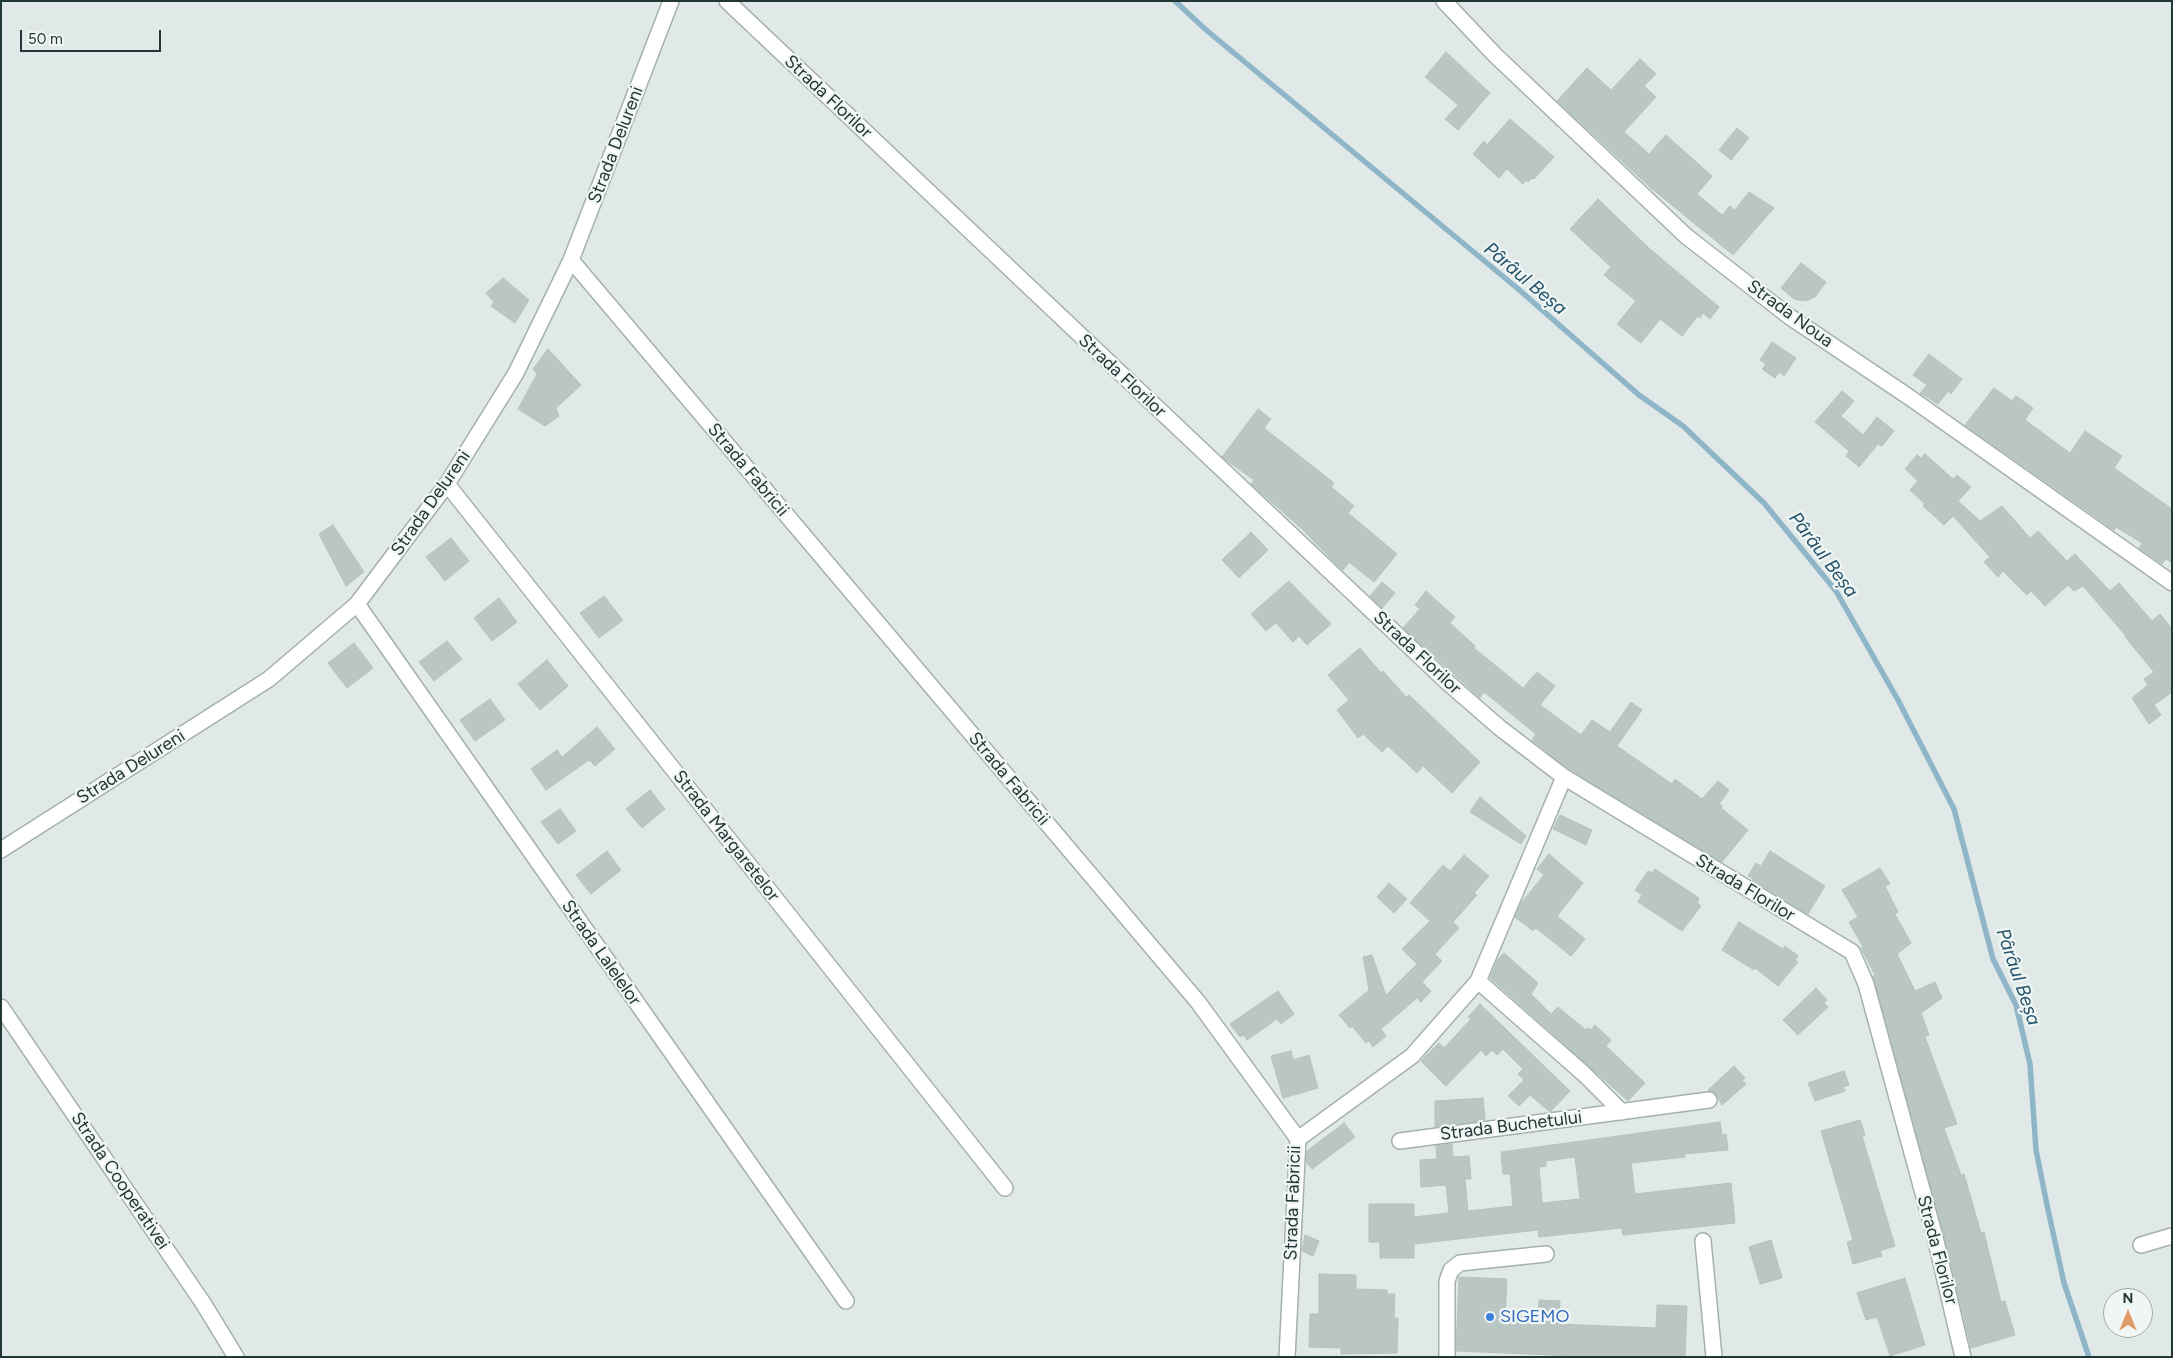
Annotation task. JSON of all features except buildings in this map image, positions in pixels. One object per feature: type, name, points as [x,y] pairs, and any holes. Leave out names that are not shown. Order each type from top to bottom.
[{"type":"street","name":"Strada Delureni","points":[[1,850],[270,679],[357,604],[447,484],[516,373],[571,260],[672,1]]},
{"type":"street","name":"Strada Florilor","points":[[726,1],[1447,682],[1500,728],[1564,777],[1852,952],[1866,984],[1935,1237],[1963,1357]]},
{"type":"street","name":"Strada Noua","points":[[1444,1],[1495,55],[1686,236],[1790,317],[1909,397],[2172,583]]},
{"type":"street","name":"Strada Fabricii","points":[[571,260],[1198,1002],[1298,1139],[1287,1357]]},
{"type":"street","name":"Strada Margaretelor","points":[[447,484],[1005,1188]]},
{"type":"street","name":"Strada Lalelelor","points":[[357,604],[846,1301]]},
{"type":"street","points":[[1298,1139],[1412,1056],[1478,981],[1564,777]]},
{"type":"street","name":"Strada Buchetului","points":[[1478,981],[1584,1074],[1622,1112]]},
{"type":"street","name":"Strada Cooperativei","points":[[1,1008],[203,1303],[236,1357]]},
{"type":"street","name":"Strada Buchetului","points":[[1400,1141],[1709,1100]]},
{"type":"street","points":[[2141,1245],[2172,1236]]},
{"type":"street","points":[[1703,1241],[1714,1357]]},
{"type":"street","points":[[1447,1357],[1447,1281],[1451,1270],[1460,1263],[1546,1254]]},
{"type":"waterway","name":"Pârâul Beșa","points":[[1175,1],[1205,29],[1517,288],[1639,395],[1683,426],[1764,503],[1836,591],[1898,700],[1954,809],[1993,959],[2016,1005],[2030,1064],[2036,1150],[2047,1205],[2064,1283],[2089,1357]]},
{"type":"place","name":"SIGEMO","points":[[1490,1317]]}]
